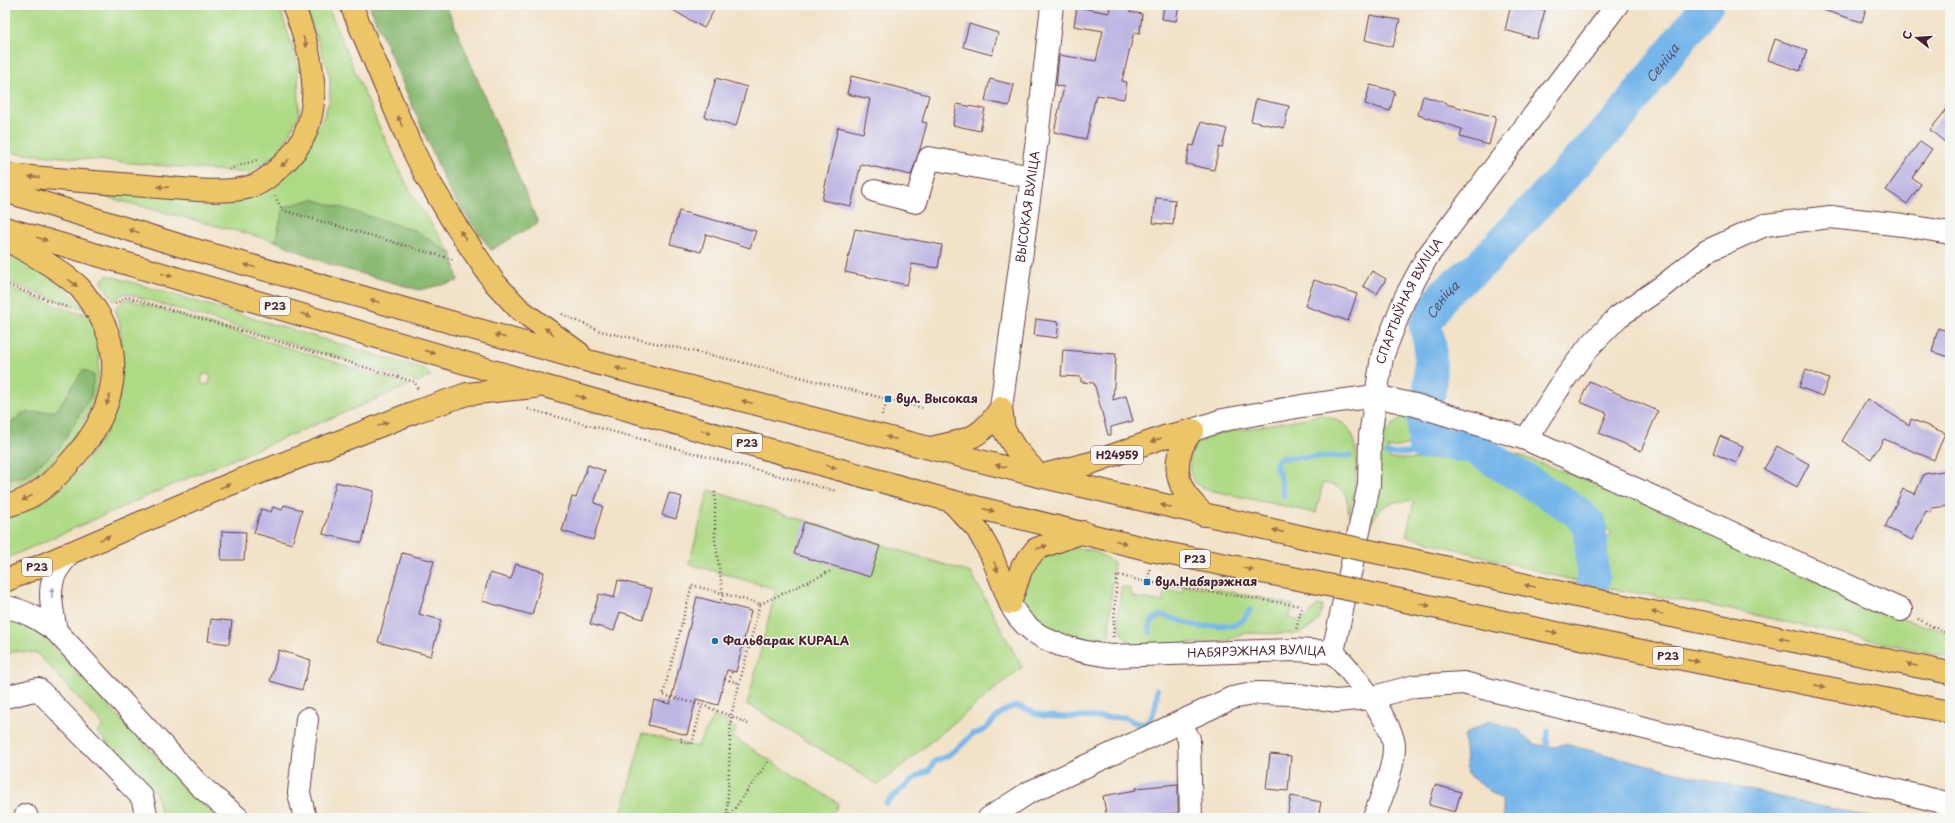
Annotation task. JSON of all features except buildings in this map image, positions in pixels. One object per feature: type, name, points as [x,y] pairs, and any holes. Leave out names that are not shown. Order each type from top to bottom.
[{"type":"highway","points":[[5,174],[205,190],[252,186],[267,179],[290,158],[304,138],[312,114],[314,88],[312,61],[292,5]]},
{"type":"highway","points":[[351,5],[409,142],[450,216],[494,282],[519,309],[592,362]]},
{"type":"highway","points":[[5,191],[185,247],[592,362],[1039,476],[1316,540],[1599,601],[1950,673]]},
{"type":"highway","name":"Р23","points":[[5,228],[544,386],[951,501],[1083,532],[1155,551],[1386,597],[1640,651],[1950,712]]},
{"type":"highway","points":[[5,239],[56,268],[80,288],[98,313],[107,329],[113,358],[111,390],[104,413],[87,442],[62,472],[38,492],[16,504],[5,506]]},
{"type":"highway","name":"Р23","points":[[5,582],[228,485],[425,408],[467,394],[544,386]]},
{"type":"highway","points":[[929,448],[974,438],[989,425],[1001,408]]},
{"type":"highway","points":[[1001,408],[1004,430],[1015,448],[1039,476]]},
{"type":"highway","points":[[1193,430],[1185,439],[1177,456],[1179,478],[1185,494],[1204,515]]},
{"type":"highway","name":"Н24959","points":[[1039,476],[1091,463],[1164,438],[1193,430]]},
{"type":"highway","points":[[951,501],[977,528],[991,554],[1010,603]]},
{"type":"highway","points":[[1010,603],[1022,567],[1036,549],[1083,532]]},
{"type":"street","name":"ВЫСОКАЯ ВУЛІЦА","points":[[1001,408],[1032,177],[1052,5]]},
{"type":"street","name":"СПАРТЫЎНАЯ ВУЛІЦА","points":[[1333,652],[1369,485],[1370,436],[1382,357],[1405,298],[1427,257],[1617,5]]},
{"type":"street","points":[[875,191],[916,202],[929,158],[1032,177]]},
{"type":"street","points":[[1526,440],[1566,378],[1588,348],[1618,317],[1663,286],[1707,251],[1765,225],[1830,217],[1903,225],[1950,233]]},
{"type":"street","points":[[1375,396],[1415,405],[1526,440],[1901,610]]},
{"type":"street","name":"Н24959","points":[[1193,430],[1223,420],[1302,406],[1375,396]]},
{"type":"street","points":[[56,631],[51,601],[51,588],[55,573],[70,553]]},
{"type":"street","name":"НАБЯРЭЖНАЯ ВУЛІЦА","points":[[1010,603],[1015,614],[1037,634],[1051,642],[1085,652],[1111,656],[1294,650],[1333,652],[1355,676],[1392,733],[1394,746],[1392,760],[1374,818]]},
{"type":"street","points":[[5,607],[33,615],[56,631],[199,785],[238,818]]},
{"type":"street","points":[[989,818],[1028,794],[1232,698],[1258,693],[1292,694],[1336,701],[1370,698],[1415,686],[1464,683],[1950,804]]},
{"type":"street","points":[[5,697],[38,689],[142,797],[147,818]]},
{"type":"street","points":[[304,818],[300,794],[307,719]]},
{"type":"street","points":[[1180,722],[1189,740],[1191,818]]},
{"type":"path","points":[[228,169],[258,159],[282,210],[462,262],[474,251]]},
{"type":"path","points":[[5,284],[74,310],[98,313],[127,297],[415,382],[425,408]]},
{"type":"path","points":[[558,312],[600,331],[737,361],[922,408]]},
{"type":"path","points":[[522,408],[837,492]]},
{"type":"path","points":[[716,492],[715,540],[723,594],[720,603]]},
{"type":"path","points":[[748,724],[732,716],[702,705],[663,695],[692,585],[760,604],[831,571]]},
{"type":"path","points":[[1111,656],[1117,575],[1147,582],[1302,606],[1295,633]]},
{"type":"path","points":[[727,818],[732,716],[739,683],[760,604]]},
{"type":"path","points":[[729,681],[732,672]]},
{"type":"path","points":[[725,679],[739,683]]},
{"type":"path","points":[[681,738],[680,741],[692,744],[702,705]]},
{"type":"path","points":[[727,818],[769,760]]},
{"type":"green space","points":[[5,5],[279,5],[298,65],[299,115],[281,151],[249,173],[15,153],[5,150]]},
{"type":"green space","points":[[305,5],[327,5],[355,72],[406,183],[422,210],[452,254],[414,230],[284,208],[275,241],[63,186],[198,198],[303,154],[324,116],[330,99],[330,75]]},
{"type":"green space","points":[[369,5],[446,5],[538,223],[491,250],[450,193]]},
{"type":"green space","points":[[313,199],[414,230],[452,254],[458,281],[419,290],[331,265],[275,241],[284,207]]},
{"type":"green space","points":[[5,244],[46,269],[84,307],[75,307],[5,281]]},
{"type":"green space","points":[[107,275],[424,369],[431,376],[417,382],[125,293],[114,301],[102,283],[102,280]]},
{"type":"green space","points":[[5,287],[74,312],[89,314],[97,331],[99,340],[99,361],[97,383],[91,403],[83,422],[72,440],[42,469],[25,480],[5,489]]},
{"type":"green space","points":[[127,299],[410,385],[179,482],[5,559],[5,518],[38,505],[61,488],[78,471],[106,432],[122,365],[120,324],[115,308]],"holes":[[[203,374],[209,374],[211,377],[208,385],[202,384],[201,381]]]},
{"type":"green space","points":[[83,370],[94,375],[91,396],[60,447],[26,476],[5,479],[5,447],[9,445],[9,425],[22,413],[56,411]]},
{"type":"green space","points":[[1322,415],[1337,420],[1349,429],[1356,449],[1357,460],[1355,484],[1349,517],[1346,497],[1341,489],[1323,483],[1316,513],[1204,489],[1194,482],[1190,473],[1190,459],[1193,448],[1211,435]]},
{"type":"green space","points":[[1403,416],[1419,421],[1418,438],[1415,445],[1388,448],[1390,459],[1443,459],[1467,453],[1516,483],[1585,536],[1587,584],[1406,536],[1414,501],[1399,501],[1387,505],[1382,508],[1370,526],[1378,439]]},
{"type":"green space","points":[[1440,428],[1505,450],[1632,497],[1891,616],[1950,633],[1950,657],[1703,604],[1600,587],[1598,543],[1612,534],[1586,507],[1473,442],[1442,437]]},
{"type":"green space","points":[[709,490],[971,573],[1022,667],[878,785],[753,707],[747,705],[776,589],[689,564]]},
{"type":"green space","points":[[1070,547],[1092,550],[1114,562],[1108,644],[1074,640],[1042,626],[1026,610],[1022,600],[1034,559]]},
{"type":"green space","points":[[1184,585],[1227,591],[1294,605],[1288,618],[1300,621],[1307,617],[1317,605],[1323,606],[1319,618],[1314,625],[1296,634],[1244,633],[1225,642],[1135,646],[1127,640],[1119,628],[1118,620],[1121,587],[1129,587],[1133,597],[1163,602],[1164,590],[1182,592]]},
{"type":"green space","points":[[5,613],[33,626],[183,785],[217,818],[162,818],[156,794],[97,732],[104,726],[37,653],[16,651],[5,655]]},
{"type":"green space","points":[[714,715],[736,728],[733,737],[838,803],[836,809],[825,818],[620,818],[643,733],[697,747]]},
{"type":"water","points":[[1490,720],[1520,731],[1529,741],[1538,745],[1556,747],[1564,744],[1753,791],[1873,818],[1504,818],[1502,800],[1467,774],[1464,735]]},
{"type":"waterway","name":"Сеніца","points":[[1593,580],[1590,525],[1575,510],[1472,447],[1436,442],[1424,444],[1423,421],[1430,387],[1430,345],[1425,324],[1445,293],[1483,262],[1621,116],[1707,5]]},
{"type":"waterway","points":[[1387,454],[1416,453],[1424,444]]},
{"type":"waterway","points":[[1284,496],[1276,468],[1277,461],[1280,458],[1350,456]]},
{"type":"waterway","points":[[1150,633],[1152,621],[1162,615],[1200,627],[1223,625],[1234,626],[1243,620],[1250,610]]},
{"type":"waterway","points":[[886,803],[916,777],[929,770],[935,761],[947,756],[963,744],[972,734],[978,733],[988,727],[999,714],[1010,708],[1024,708],[1045,716],[1125,717],[1135,723],[1142,723],[1147,721],[1154,712],[1157,689]]},
{"type":"waterway","name":"Сеніца","points":[[1546,754],[1548,731]]},
{"type":"place","name":"вул. Высокая","points":[[888,399]]},
{"type":"place","name":"вул.Набярэжная","points":[[1147,582]]},
{"type":"place","name":"Фальварак KUPALA","points":[[715,641]]}]
